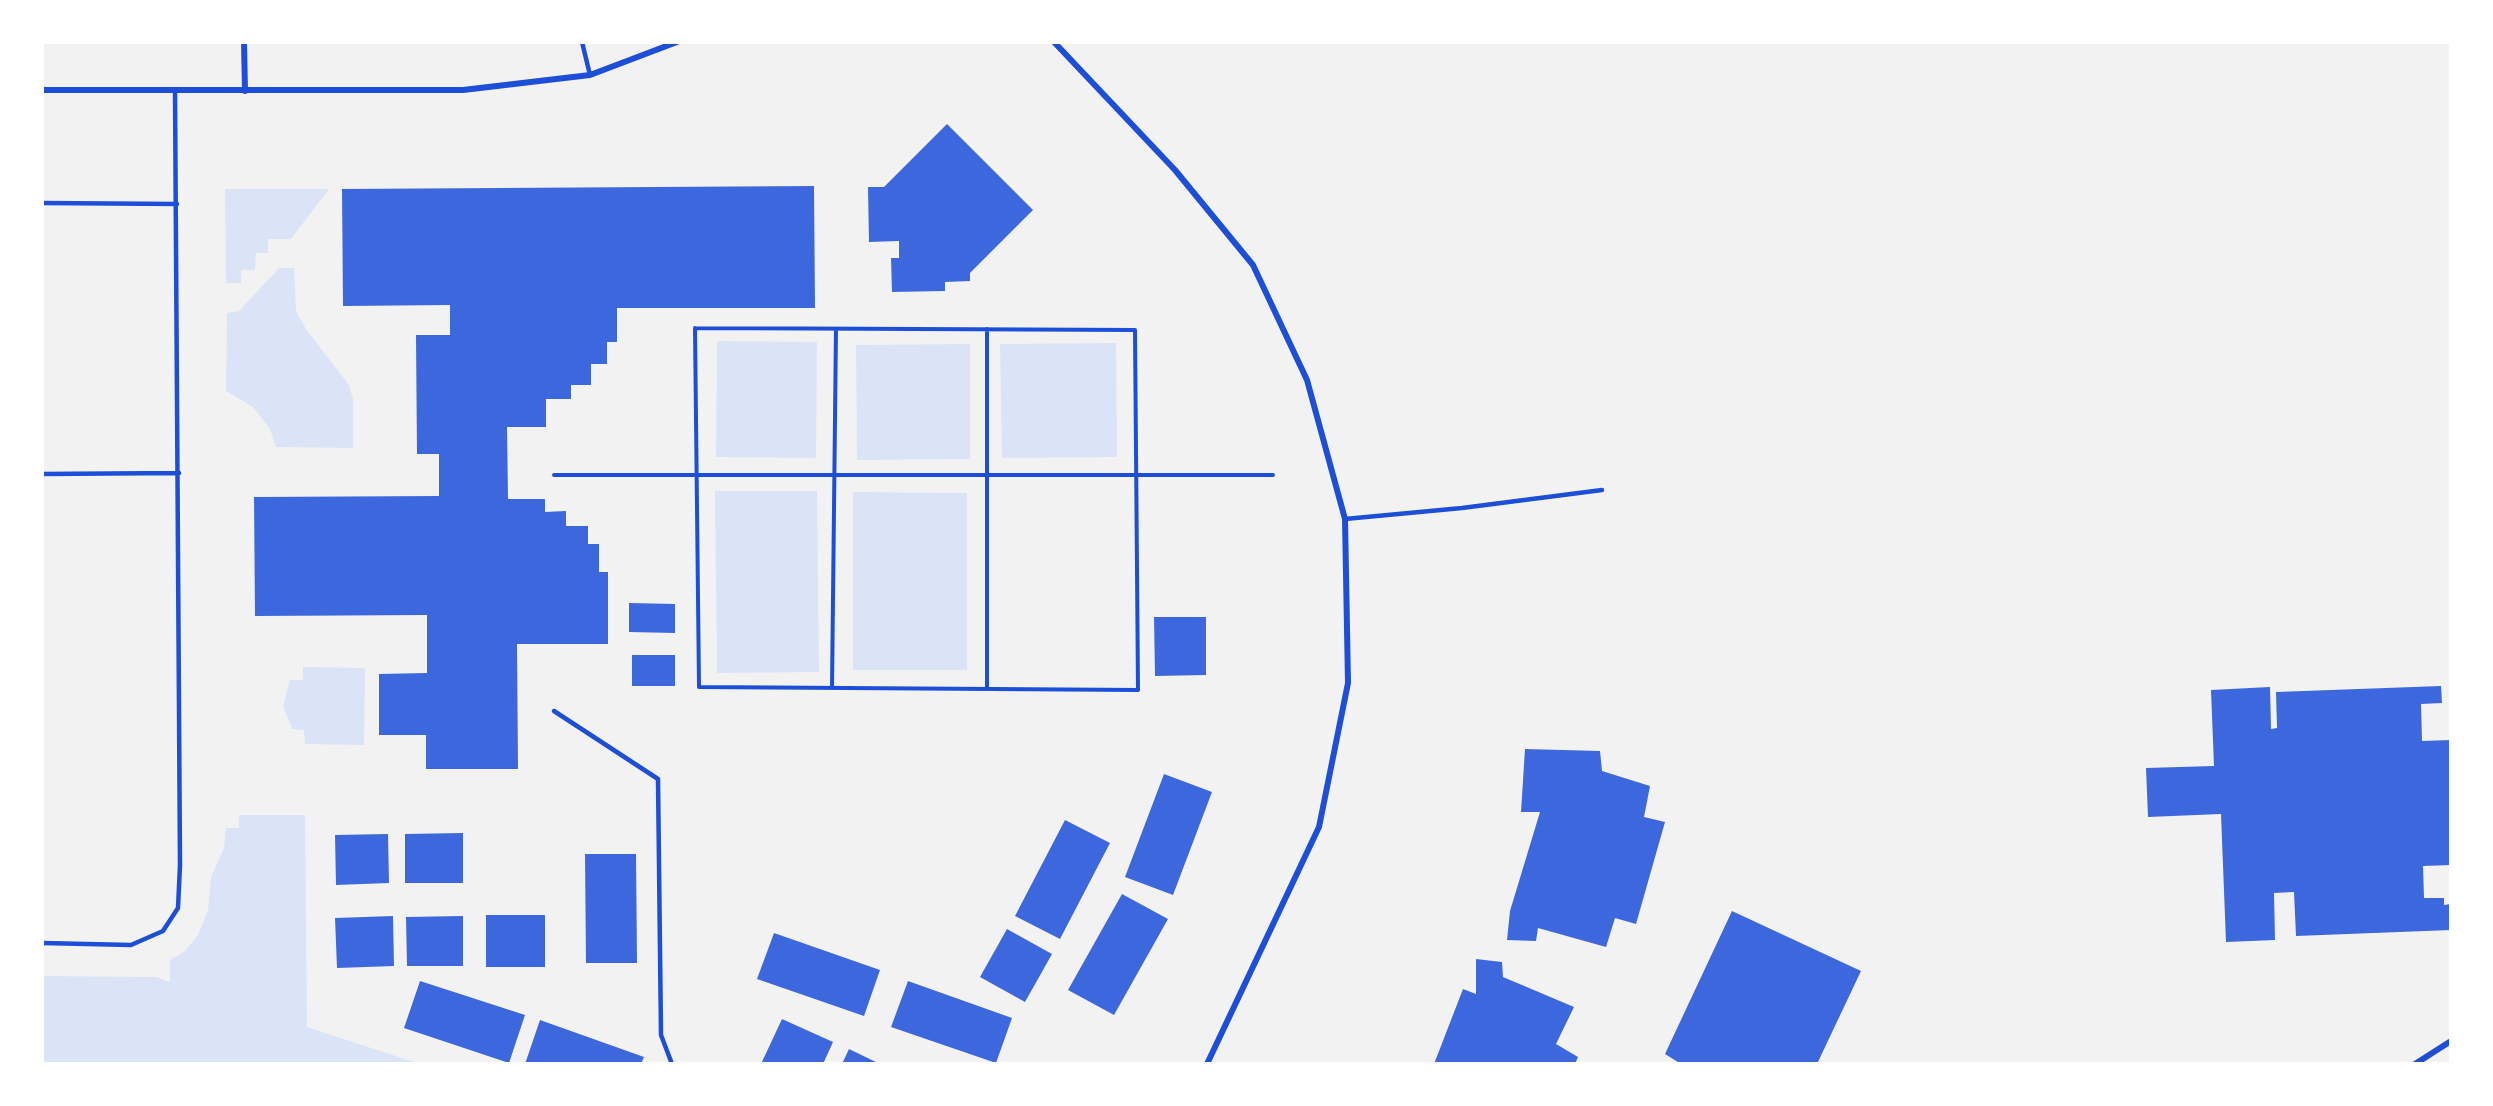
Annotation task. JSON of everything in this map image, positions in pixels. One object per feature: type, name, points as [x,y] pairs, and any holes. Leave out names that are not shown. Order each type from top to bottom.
[{"type":"street","points":[[244,42],[245,91]]},
{"type":"street","points":[[42,90],[463,90],[590,75],[677,42]]},
{"type":"street","points":[[1054,42],[1175,171],[1252,265],[1307,380],[1345,519],[1348,683],[1319,827],[1207,1064]]},
{"type":"street","points":[[2415,1064],[2451,1041]]},
{"type":"lane","points":[[582,42],[590,75]]},
{"type":"lane","points":[[42,943],[131,945],[163,931],[178,908],[180,865],[179,473],[175,91]]},
{"type":"lane","points":[[42,203],[177,204]]},
{"type":"lane","points":[[42,474],[179,473]]},
{"type":"lane","points":[[1345,519],[1602,490]]},
{"type":"lane","points":[[554,711],[658,779],[661,1035],[672,1064]]},
{"type":"path","points":[[695,328],[987,329],[1135,330],[1138,690],[699,687],[695,328]]},
{"type":"path","points":[[832,688],[836,329]]},
{"type":"path","points":[[987,329],[987,688]]},
{"type":"path","points":[[554,475],[1272,475]]},
{"type":"shaded area","points":[[225,189],[329,189],[291,239],[268,239],[268,253],[256,253],[255,270],[241,270],[241,283],[226,283]]},
{"type":"shaded area","points":[[279,268],[294,268],[296,311],[306,329],[349,385],[353,399],[353,448],[276,447],[270,429],[253,407],[226,391],[227,313],[239,311]]},
{"type":"shaded area","points":[[717,341],[817,342],[816,458],[716,457]]},
{"type":"shaded area","points":[[1116,343],[1117,457],[1002,458],[1000,344]]},
{"type":"shaded area","points":[[970,344],[970,459],[857,460],[856,345]]},
{"type":"shaded area","points":[[715,491],[817,491],[819,672],[717,673]]},
{"type":"shaded area","points":[[853,492],[967,493],[967,670],[853,670]]},
{"type":"shaded area","points":[[303,667],[365,668],[364,745],[305,744],[304,730],[292,729],[283,706],[290,680],[303,680]]},
{"type":"shaded area","points":[[239,815],[305,815],[307,1027],[420,1064],[42,1064],[42,976],[157,977],[170,982],[170,960],[185,951],[198,935],[208,910],[211,877],[224,848],[226,828],[239,828]]},
{"type":"building","points":[[947,124],[1033,210],[970,273],[970,281],[945,282],[945,291],[892,292],[891,258],[899,258],[899,241],[869,242],[868,187],[884,187]]},
{"type":"building","points":[[814,186],[815,308],[617,308],[617,342],[607,342],[607,364],[591,364],[591,385],[571,385],[571,399],[546,399],[546,427],[507,427],[508,499],[545,499],[545,512],[566,511],[566,526],[588,526],[588,544],[599,544],[599,572],[608,572],[608,644],[517,644],[518,769],[426,769],[426,735],[379,735],[379,674],[427,673],[427,615],[255,616],[254,497],[439,496],[439,454],[417,454],[416,335],[450,335],[450,305],[343,306],[342,189]]},
{"type":"building","points":[[629,603],[675,604],[675,633],[629,632]]},
{"type":"building","points":[[1154,617],[1206,617],[1206,675],[1155,676]]},
{"type":"building","points":[[632,655],[675,655],[675,686],[632,686]]},
{"type":"building","points":[[2441,686],[2442,703],[2421,704],[2422,741],[2451,740],[2451,865],[2423,866],[2424,898],[2444,898],[2444,905],[2451,904],[2451,930],[2296,936],[2294,892],[2274,893],[2275,940],[2226,942],[2221,814],[2148,817],[2146,768],[2214,766],[2211,690],[2270,687],[2271,729],[2277,728],[2276,692]]},
{"type":"building","points":[[1525,749],[1600,751],[1602,771],[1650,786],[1644,817],[1665,822],[1636,924],[1615,918],[1606,947],[1538,928],[1536,941],[1507,940],[1510,911],[1540,812],[1521,812]]},
{"type":"building","points":[[1164,774],[1212,792],[1173,895],[1125,877]]},
{"type":"building","points":[[1065,820],[1110,843],[1060,939],[1015,916]]},
{"type":"building","points":[[463,833],[463,883],[405,883],[405,834]]},
{"type":"building","points":[[388,834],[389,883],[336,885],[335,835]]},
{"type":"building","points":[[585,854],[636,854],[637,963],[586,963]]},
{"type":"building","points":[[1122,894],[1168,919],[1114,1015],[1068,990]]},
{"type":"building","points":[[1732,911],[1861,971],[1817,1064],[1681,1064],[1665,1054]]},
{"type":"building","points":[[486,915],[545,915],[545,967],[486,967]]},
{"type":"building","points":[[393,916],[394,966],[337,968],[335,918]]},
{"type":"building","points":[[463,916],[463,966],[407,966],[406,917]]},
{"type":"building","points":[[1007,929],[1052,954],[1025,1002],[980,977]]},
{"type":"building","points":[[774,933],[880,970],[864,1016],[757,979]]},
{"type":"building","points":[[1476,959],[1502,962],[1503,977],[1574,1007],[1556,1044],[1578,1057],[1575,1064],[1434,1064],[1463,989],[1476,994]]},
{"type":"building","points":[[420,981],[525,1015],[509,1063],[404,1028]]},
{"type":"building","points":[[908,981],[1012,1018],[996,1063],[891,1027]]},
{"type":"building","points":[[782,1019],[833,1042],[823,1064],[761,1064]]},
{"type":"building","points":[[540,1020],[644,1057],[641,1064],[525,1064]]},
{"type":"building","points":[[849,1049],[880,1064],[842,1064]]}]
